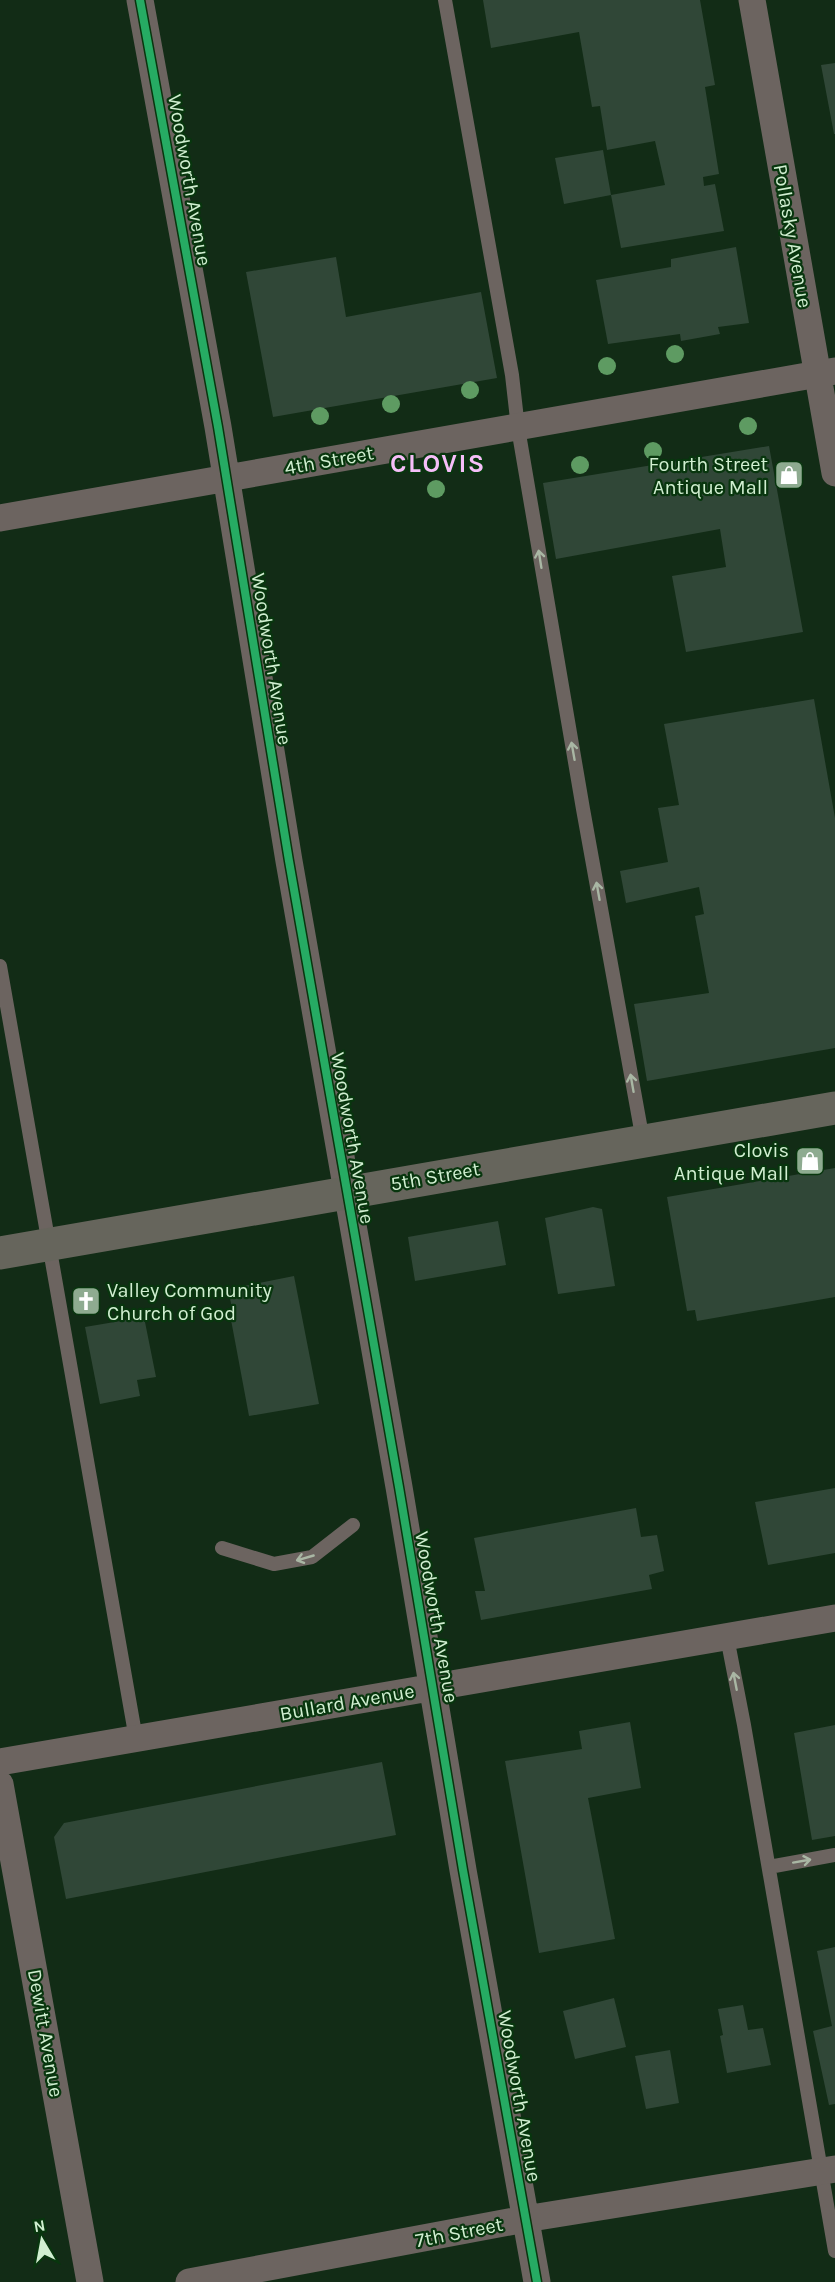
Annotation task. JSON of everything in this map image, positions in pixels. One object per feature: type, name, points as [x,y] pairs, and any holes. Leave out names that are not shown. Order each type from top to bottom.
[{"type":"main road","name":"5th Street","points":[[0,1253],[835,1108]]},
{"type":"street","name":"Woodworth Avenue","points":[[140,0],[226,478],[346,1192],[537,2282]]},
{"type":"street","name":"Pollasky Avenue","points":[[752,0],[826,372],[835,473]]},
{"type":"street","name":"4th Street","points":[[0,518],[826,372]]},
{"type":"street","name":"Bullard Avenue","points":[[0,1762],[835,1618]]},
{"type":"street","name":"Dewitt Avenue","points":[[0,1784],[90,2282]]},
{"type":"street","name":"7th Street","points":[[189,2282],[525,2219],[828,2170]]},
{"type":"lane","points":[[445,0],[510,364],[518,428],[581,797],[643,1141]]},
{"type":"lane","points":[[0,966],[136,1739]]},
{"type":"lane","points":[[222,1548],[274,1564],[312,1557],[353,1525]]},
{"type":"lane","points":[[727,1637],[828,2170],[835,2251]]},
{"type":"lane","points":[[769,1867],[835,1855]]},
{"type":"building","points":[[483,0],[700,0],[715,85],[705,87],[719,174],[703,177],[704,186],[715,184],[724,231],[621,248],[611,195],[665,185],[655,141],[607,150],[600,106],[592,107],[579,32],[491,48]]},
{"type":"building","points":[[835,63],[835,134],[834,134],[821,65]]},
{"type":"building","points":[[603,150],[611,195],[564,204],[555,158]]},
{"type":"building","points":[[736,247],[749,323],[718,327],[720,334],[681,341],[680,334],[608,344],[596,280],[671,267],[671,259]]},
{"type":"building","points":[[336,257],[346,317],[481,292],[497,378],[273,417],[246,272]]},
{"type":"building","points":[[769,446],[803,632],[686,652],[672,576],[726,567],[720,529],[556,559],[543,483]]},
{"type":"building","points":[[814,699],[835,818],[835,1048],[647,1081],[634,1004],[709,993],[695,916],[704,914],[699,887],[626,903],[620,871],[668,862],[658,808],[679,805],[664,724]]},
{"type":"building","points":[[835,1168],[835,1297],[697,1321],[695,1310],[687,1311],[667,1197]]},
{"type":"building","points":[[593,1207],[602,1209],[615,1286],[558,1294],[545,1218]]},
{"type":"building","points":[[498,1221],[506,1265],[415,1281],[408,1237]]},
{"type":"building","points":[[294,1276],[319,1404],[249,1416],[229,1309],[232,1308],[228,1289]]},
{"type":"building","points":[[144,1317],[156,1377],[137,1380],[140,1396],[100,1404],[85,1327]]},
{"type":"building","points":[[835,1488],[835,1553],[768,1565],[755,1502]]},
{"type":"building","points":[[636,1508],[641,1537],[657,1535],[664,1571],[649,1575],[652,1589],[481,1620],[475,1591],[485,1591],[474,1538]]},
{"type":"building","points":[[630,1722],[641,1788],[588,1798],[615,1939],[539,1953],[505,1761],[582,1749],[579,1731]]},
{"type":"building","points":[[835,1725],[835,1836],[812,1840],[794,1733]]},
{"type":"building","points":[[382,1762],[396,1835],[66,1899],[54,1837],[64,1823]]},
{"type":"building","points":[[835,1947],[835,2104],[829,2105],[813,2031],[832,2026],[817,1951]]},
{"type":"building","points":[[614,1998],[626,2047],[575,2059],[563,2011]]},
{"type":"building","points":[[743,2005],[748,2030],[763,2028],[771,2065],[727,2073],[718,2009]]},
{"type":"building","points":[[670,2050],[679,2103],[646,2109],[635,2056]]},
{"type":"cycle path","points":[[140,0],[218,427],[289,861],[399,1487],[463,1870],[537,2282]]},
{"type":"place","name":"Fourth Street Antique Mall","points":[[789,475]]},
{"type":"place","name":"Clovis Antique Mall","points":[[810,1161]]},
{"type":"place","name":"Valley Community Church of God","points":[[86,1301]]},
{"type":"district","name":"CLOVIS","points":[[438,463]]}]
